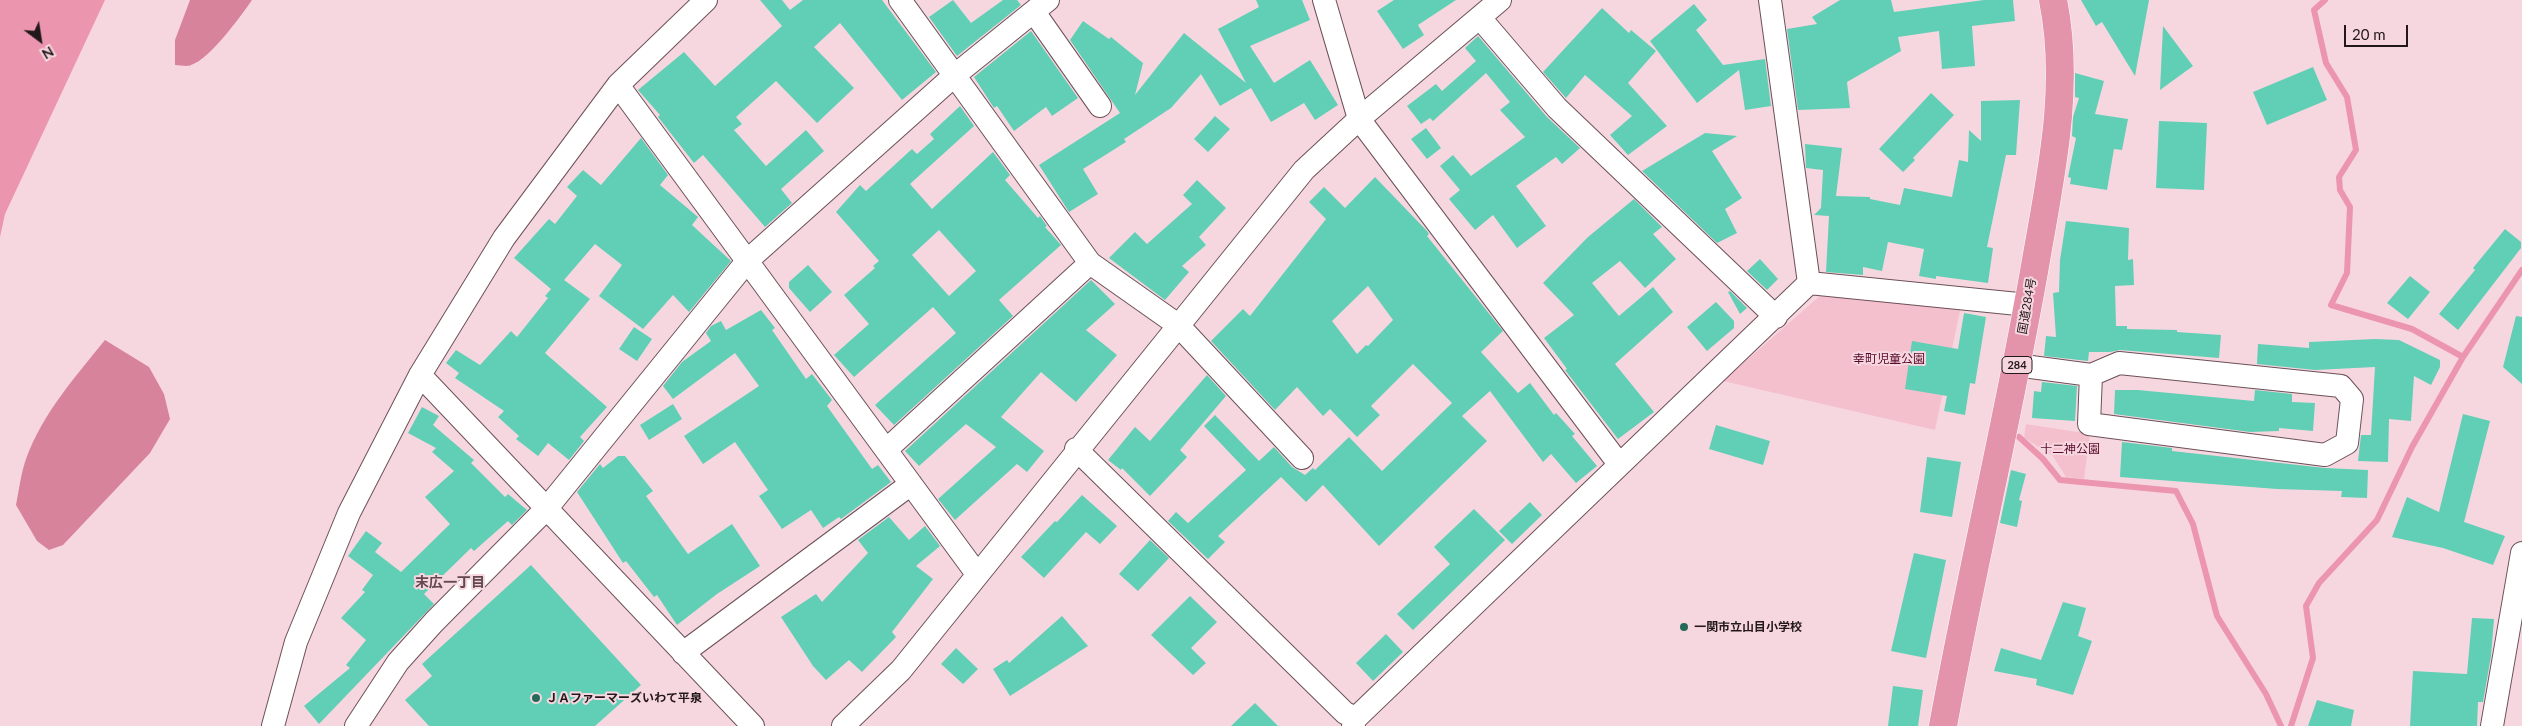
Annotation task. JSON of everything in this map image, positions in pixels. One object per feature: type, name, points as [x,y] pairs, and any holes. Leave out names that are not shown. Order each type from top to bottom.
[{"type":"highway","name":"国道284号","points":[[1943,726],[2028,305],[2058,130],[2059,29],[2053,0]]},
{"type":"street","points":[[273,726],[296,642],[349,513],[420,375],[504,238],[618,85],[706,0]]},
{"type":"street","points":[[900,0],[1090,264],[1178,325],[1302,458]]},
{"type":"street","points":[[1324,0],[1359,119],[1619,464]]},
{"type":"street","points":[[843,726],[901,670],[1076,449],[1304,170],[1359,119],[1500,0]]},
{"type":"street","points":[[1770,0],[1809,283]]},
{"type":"street","points":[[356,726],[398,662],[434,622],[547,508],[748,260],[955,75],[1041,6],[1100,106]]},
{"type":"street","points":[[1480,18],[1557,108],[1776,317]]},
{"type":"street","points":[[618,85],[977,574]]},
{"type":"street","points":[[886,450],[1090,264]]},
{"type":"street","points":[[1809,283],[2028,305]]},
{"type":"street","points":[[1076,449],[1355,722],[1619,464],[1776,317],[1809,283]]},
{"type":"street","points":[[2016,365],[2091,375],[2119,363],[2341,386],[2352,399],[2347,443],[2325,455],[2089,424],[2091,375]]},
{"type":"street","points":[[420,375],[753,726]]},
{"type":"street","points":[[683,653],[911,484]]},
{"type":"street","points":[[2492,726],[2522,553]]},
{"type":"green space","name":"幸町児童公園","points":[[1822,294],[1961,306],[1935,430],[1723,381]]},
{"type":"green space","name":"十二神公園","points":[[2026,424],[2090,434],[2084,479],[2066,477],[2052,455],[2024,438]]},
{"type":"shaded area","points":[[0,0],[105,0],[5,214],[0,237]]},
{"type":"shaded area","points":[[190,0],[252,0],[224,37],[207,55],[189,66],[175,65],[175,40]]},
{"type":"shaded area","points":[[105,340],[149,367],[164,394],[170,419],[150,453],[63,545],[49,550],[37,541],[16,505],[23,470],[33,442],[50,411]]},
{"type":"building","points":[[760,0],[782,0],[790,10],[803,0],[882,0],[936,72],[902,100],[840,23],[814,47],[854,88],[817,123],[776,81],[736,117],[742,124],[734,130],[766,166],[806,130],[824,151],[781,189],[792,203],[765,227],[703,155],[694,163],[658,117],[660,115],[638,90],[684,52],[715,86],[782,26]]},
{"type":"building","points":[[953,0],[971,23],[1003,0],[1017,0],[1021,5],[957,56],[929,17]]},
{"type":"building","points":[[1256,0],[1302,0],[1310,20],[1250,46],[1274,83],[1310,60],[1338,105],[1315,120],[1304,103],[1271,122],[1251,88],[1220,106],[1201,74],[1171,108],[1124,139],[1126,142],[1083,169],[1098,194],[1069,212],[1039,165],[1120,113],[1070,40],[1083,21],[1109,39],[1111,37],[1143,63],[1135,95],[1184,33],[1246,83],[1218,29],[1259,7]]},
{"type":"building","points":[[1394,0],[1456,0],[1418,25],[1424,35],[1403,49],[1377,11]]},
{"type":"building","points":[[1840,0],[1891,0],[1894,12],[1984,0],[2013,0],[2015,21],[1972,26],[1975,66],[1942,69],[1939,31],[1898,37],[1901,51],[1847,82],[1850,108],[1798,110],[1787,29],[1817,24],[1812,17]]},
{"type":"building","points":[[2081,0],[2149,0],[2135,76],[2102,22],[2096,26]]},
{"type":"building","points":[[1694,4],[1707,20],[1696,30],[1723,65],[1765,59],[1771,106],[1745,110],[1739,70],[1697,103],[1650,41]]},
{"type":"building","points":[[1602,8],[1629,33],[1631,30],[1656,51],[1628,83],[1667,126],[1628,155],[1610,135],[1632,116],[1585,75],[1566,98],[1543,72]]},
{"type":"building","points":[[2163,26],[2193,66],[2160,90]]},
{"type":"building","points":[[1031,31],[1078,98],[1052,116],[1046,107],[1014,131],[997,106],[994,108],[974,77]]},
{"type":"building","points":[[1478,36],[1547,117],[1580,148],[1562,164],[1556,157],[1516,186],[1546,226],[1517,248],[1493,215],[1475,230],[1449,199],[1460,190],[1440,166],[1453,155],[1471,176],[1525,137],[1500,110],[1510,102],[1486,73],[1433,121],[1430,118],[1421,124],[1407,106],[1436,84],[1442,91],[1476,61],[1465,48]]},
{"type":"building","points":[[2313,67],[2327,100],[2267,125],[2253,92]]},
{"type":"building","points":[[2075,73],[2104,81],[2095,114],[2128,119],[2122,150],[2114,149],[2107,190],[2070,184],[2071,178],[2068,177],[2076,138],[2072,136],[2073,117],[2079,98],[2075,97]]},
{"type":"building","points":[[1931,93],[1954,115],[1913,158],[1915,160],[1903,172],[1879,149]]},
{"type":"building","points":[[2020,100],[2016,155],[2006,155],[1987,247],[1993,248],[1988,283],[1936,276],[1936,279],[1919,276],[1924,249],[1888,242],[1882,271],[1863,267],[1863,275],[1826,272],[1829,216],[1814,215],[1821,208],[1823,170],[1806,168],[1805,144],[1842,148],[1836,196],[1870,197],[1870,199],[1900,205],[1904,188],[1952,197],[1959,160],[1968,162],[1969,130],[1981,141],[1981,101]]},
{"type":"building","points":[[960,106],[974,126],[910,184],[932,209],[993,152],[1010,175],[1005,180],[1038,218],[1040,216],[1047,226],[1045,227],[1061,245],[999,300],[1013,316],[894,425],[875,405],[956,333],[933,307],[854,377],[834,355],[869,324],[844,295],[875,268],[873,266],[879,261],[836,212],[860,185],[866,191],[912,149],[917,154],[934,139],[930,134]],"holes":[[[939,230],[976,271],[949,296],[912,255]]]},
{"type":"building","points":[[1215,116],[1230,129],[1208,152],[1194,139]]},
{"type":"building","points":[[2159,121],[2207,123],[2204,190],[2156,188]]},
{"type":"building","points":[[1426,128],[1441,148],[1427,159],[1411,139]]},
{"type":"building","points":[[1705,133],[1737,136],[1712,151],[1742,198],[1725,209],[1737,233],[1717,243],[1642,171]]},
{"type":"building","points":[[641,138],[668,175],[660,185],[698,217],[692,225],[731,261],[689,312],[673,295],[643,329],[599,296],[622,265],[595,244],[564,280],[590,299],[545,353],[607,407],[580,437],[584,441],[569,460],[548,443],[538,456],[516,439],[519,436],[498,417],[504,411],[455,378],[459,373],[446,363],[456,350],[480,365],[511,331],[517,337],[548,298],[545,296],[551,289],[514,258],[549,219],[555,224],[577,196],[567,187],[583,170],[601,185]]},
{"type":"building","points":[[1375,177],[1427,231],[1429,234],[1427,236],[1503,331],[1481,352],[1518,393],[1530,383],[1554,415],[1556,413],[1575,434],[1572,436],[1597,466],[1576,483],[1551,454],[1543,462],[1490,391],[1462,416],[1487,441],[1379,546],[1323,485],[1306,502],[1281,477],[1218,536],[1225,542],[1208,559],[1168,521],[1176,512],[1188,523],[1246,470],[1204,426],[1215,415],[1259,461],[1274,447],[1292,467],[1305,475],[1313,468],[1315,470],[1349,437],[1382,471],[1452,403],[1413,364],[1371,406],[1380,415],[1357,437],[1330,409],[1323,416],[1297,387],[1275,410],[1211,341],[1243,309],[1250,316],[1326,219],[1309,202],[1324,187],[1345,208]],"holes":[[[1368,286],[1393,320],[1368,346],[1366,345],[1357,354],[1332,321]]]},
{"type":"building","points":[[1197,180],[1226,208],[1199,237],[1206,245],[1182,266],[1189,272],[1165,300],[1109,258],[1135,232],[1147,244],[1192,204],[1183,195]]},
{"type":"building","points":[[1634,199],[1662,227],[1653,234],[1676,259],[1645,288],[1620,261],[1592,283],[1619,316],[1653,287],[1673,312],[1615,364],[1654,412],[1618,439],[1565,370],[1567,369],[1544,338],[1574,315],[1543,283],[1588,237]]},
{"type":"building","points":[[2066,221],[2129,228],[2128,260],[2133,259],[2134,285],[2115,286],[2116,326],[2127,326],[2127,329],[2177,330],[2177,332],[2221,335],[2219,358],[2120,350],[2089,352],[2088,361],[2044,356],[2046,336],[2056,337],[2053,293],[2059,292],[2060,260]]},
{"type":"building","points":[[2505,229],[2521,242],[2521,248],[2458,330],[2439,314]]},
{"type":"building","points":[[1760,259],[1778,279],[1767,290],[1747,271]]},
{"type":"building","points":[[808,265],[832,292],[810,312],[789,288],[789,282]]},
{"type":"building","points":[[2410,276],[2430,292],[2408,319],[2387,303]]},
{"type":"building","points":[[1091,280],[1115,304],[1086,330],[1117,355],[1076,402],[1041,372],[1001,417],[1044,451],[1027,472],[1017,464],[955,520],[938,499],[996,447],[966,424],[919,466],[905,451]]},
{"type":"building","points":[[1730,291],[1747,308],[1740,314],[1728,292]]},
{"type":"building","points":[[1716,302],[1734,321],[1734,328],[1707,351],[1687,327]]},
{"type":"building","points":[[761,310],[775,328],[772,330],[806,379],[812,374],[832,400],[827,406],[872,469],[878,465],[891,482],[841,519],[839,517],[823,528],[811,510],[782,529],[759,496],[768,490],[735,442],[703,464],[684,436],[759,386],[735,353],[673,399],[663,386],[682,362],[711,341],[706,333],[711,326],[721,321],[726,330]]},
{"type":"building","points":[[1964,313],[1986,317],[1975,384],[1970,383],[1965,415],[1944,411],[1947,396],[1905,389],[1912,341],[1958,349]]},
{"type":"building","points":[[2516,316],[2522,317],[2522,384],[2503,367]]},
{"type":"building","points":[[634,327],[652,339],[637,361],[619,349]]},
{"type":"building","points":[[2375,339],[2399,340],[2440,360],[2440,367],[2431,385],[2414,376],[2411,421],[2389,419],[2388,462],[2358,461],[2361,435],[2371,435],[2375,367],[2315,370],[2257,364],[2258,344],[2309,348],[2309,342]]},
{"type":"building","points":[[1207,375],[1226,396],[1180,450],[1187,457],[1150,496],[1122,468],[1121,470],[1108,460],[1135,427],[1150,441]]},
{"type":"building","points":[[2042,382],[2077,386],[2075,421],[2032,418],[2034,391],[2041,392]]},
{"type":"building","points":[[2115,390],[2138,390],[2254,401],[2255,390],[2292,394],[2292,402],[2315,403],[2313,431],[2279,428],[2279,431],[2250,432],[2114,414]]},
{"type":"building","points":[[673,404],[682,419],[649,440],[640,425]]},
{"type":"building","points":[[422,407],[439,416],[433,425],[474,460],[471,463],[505,497],[508,494],[527,510],[512,525],[508,521],[474,551],[471,548],[424,594],[434,604],[319,724],[304,706],[350,668],[346,665],[366,640],[341,618],[365,592],[362,590],[373,575],[348,556],[366,531],[382,543],[375,552],[401,572],[450,524],[425,497],[454,471],[432,452],[436,448],[408,433]]},
{"type":"building","points":[[2463,414],[2490,421],[2464,522],[2505,536],[2493,565],[2443,548],[2392,537],[2407,497],[2439,512]]},
{"type":"building","points":[[1716,425],[1770,441],[1763,465],[1709,449]]},
{"type":"building","points":[[2122,442],[2172,448],[2172,451],[2325,468],[2368,470],[2367,498],[2341,497],[2342,491],[2277,489],[2120,477]]},
{"type":"building","points":[[618,456],[625,456],[653,491],[646,496],[688,554],[732,524],[760,566],[717,594],[677,625],[657,595],[654,597],[626,561],[623,563],[577,492],[600,464],[603,468]]},
{"type":"building","points":[[1927,457],[1961,462],[1952,517],[1920,512]]},
{"type":"building","points":[[2011,470],[2026,474],[2019,500],[2022,501],[2017,527],[2000,523]]},
{"type":"building","points":[[1082,495],[1117,526],[1100,544],[1086,532],[1044,578],[1021,557]]},
{"type":"building","points":[[1530,502],[1542,515],[1512,544],[1499,531]]},
{"type":"building","points":[[1474,509],[1505,540],[1413,630],[1397,614],[1450,564],[1434,547]]},
{"type":"building","points":[[889,517],[909,540],[925,526],[940,546],[916,566],[933,579],[892,632],[896,637],[862,672],[849,660],[826,680],[813,666],[781,617],[816,594],[822,602],[868,553],[858,540]]},
{"type":"building","points":[[1150,540],[1169,558],[1138,591],[1119,574]]},
{"type":"building","points":[[1914,553],[1946,560],[1926,658],[1891,651]]},
{"type":"building","points":[[531,565],[641,685],[595,726],[429,726],[405,700],[432,676],[422,664]]},
{"type":"building","points":[[1190,596],[1217,622],[1191,648],[1206,663],[1193,675],[1151,635]]},
{"type":"building","points":[[2063,602],[2086,608],[2078,636],[2092,641],[2073,695],[2036,685],[2037,679],[1994,671],[2001,648],[2041,660]]},
{"type":"building","points":[[1062,616],[1088,646],[1010,696],[993,669],[1007,660],[1009,663]]},
{"type":"building","points":[[2472,618],[2494,619],[2491,656],[2483,702],[2478,702],[2477,726],[2410,726],[2413,671],[2467,674]]},
{"type":"building","points":[[1386,634],[1403,652],[1373,681],[1356,663]]},
{"type":"building","points":[[956,648],[978,669],[963,684],[941,664]]},
{"type":"building","points":[[1893,686],[1923,690],[1918,726],[1888,726]]},
{"type":"building","points":[[2317,700],[2354,710],[2351,726],[2308,726]]},
{"type":"building","points":[[1255,703],[1278,726],[1231,726]]},
{"type":"waterway","points":[[2325,0],[2314,10],[2326,63],[2347,97],[2356,150],[2339,177],[2340,190],[2350,207],[2347,273],[2331,305],[2412,329],[2463,357]]},
{"type":"waterway","points":[[2291,726],[2313,658],[2306,606],[2319,583],[2377,520],[2412,447],[2463,357],[2522,270]]},
{"type":"waterway","points":[[2019,437],[2043,459],[2060,480],[2176,491],[2193,524],[2217,616],[2266,694],[2281,726]]},
{"type":"place","name":"一関市立山目小学校","points":[[1684,627]]},
{"type":"place","name":"ＪＡファーマーズいわて平泉","points":[[536,698]]},
{"type":"district","name":"末広一丁目","points":[[450,582]]}]
